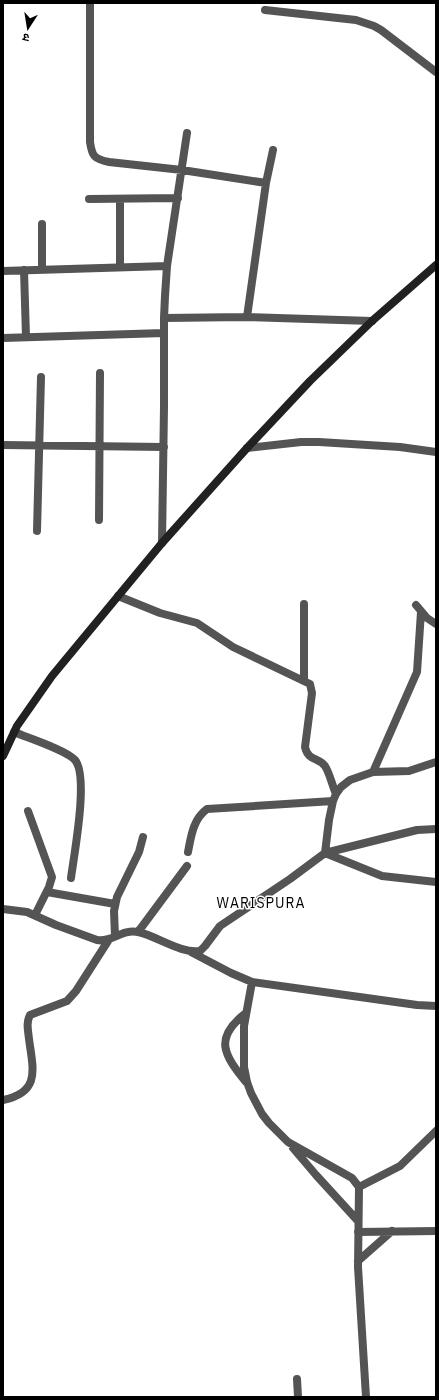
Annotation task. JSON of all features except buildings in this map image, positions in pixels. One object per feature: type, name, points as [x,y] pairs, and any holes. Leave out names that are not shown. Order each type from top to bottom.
[{"type":"street","points":[[90,3],[90,142],[92,154],[99,160],[109,162],[182,170],[266,183]]},
{"type":"street","points":[[265,10],[366,22],[381,30],[436,72]]},
{"type":"street","points":[[162,543],[164,318],[167,266],[187,133]]},
{"type":"street","points":[[248,317],[266,183],[273,150]]},
{"type":"street","points":[[88,199],[178,198]]},
{"type":"street","points":[[120,199],[120,267]]},
{"type":"street","points":[[42,224],[42,270]]},
{"type":"street","points":[[3,756],[14,732],[52,676],[162,543],[247,448],[310,381],[372,321],[436,265]]},
{"type":"street","points":[[3,271],[167,266]]},
{"type":"street","points":[[24,270],[26,337]]},
{"type":"street","points":[[164,318],[248,317],[372,321]]},
{"type":"street","points":[[3,338],[164,333]]},
{"type":"street","points":[[98,520],[100,373]]},
{"type":"street","points":[[37,531],[41,376]]},
{"type":"street","points":[[247,448],[301,442],[319,442],[400,447],[436,452]]},
{"type":"street","points":[[3,445],[164,447]]},
{"type":"street","points":[[118,596],[160,613],[197,623],[238,650],[310,684],[312,689],[305,747],[306,752],[312,759],[324,766],[334,797]]},
{"type":"street","points":[[304,604],[304,680]]},
{"type":"street","points":[[416,605],[427,618],[436,624]]},
{"type":"street","points":[[373,772],[417,672],[421,612]]},
{"type":"street","points":[[14,732],[65,753],[75,760],[79,766],[81,773],[80,813],[71,878]]},
{"type":"street","points":[[326,853],[329,820],[334,797],[341,787],[350,780],[373,772],[409,771],[436,762]]},
{"type":"street","points":[[188,852],[196,822],[200,814],[207,809],[334,797]]},
{"type":"street","points":[[28,812],[52,877],[47,892],[35,915]]},
{"type":"street","points":[[189,951],[200,951],[220,926],[326,853],[417,830],[436,829]]},
{"type":"street","points":[[3,1100],[14,1098],[23,1093],[29,1086],[32,1078],[33,1069],[27,1025],[30,1015],[67,1001],[76,991],[111,938],[117,897],[139,852],[143,837]]},
{"type":"street","points":[[326,853],[382,876],[436,882]]},
{"type":"street","points":[[138,932],[187,866]]},
{"type":"street","points":[[47,892],[115,904]]},
{"type":"street","points":[[3,909],[19,910],[35,915],[63,928],[103,942],[124,932],[138,932],[189,951],[252,982],[417,1005],[436,1006]]},
{"type":"street","points":[[252,982],[244,1026],[244,1067],[251,1093],[262,1114],[269,1123],[288,1142],[358,1221]]},
{"type":"street","points":[[246,1013],[231,1026],[227,1034],[225,1046],[230,1062],[247,1082]]},
{"type":"street","points":[[359,1187],[400,1166],[436,1131]]},
{"type":"street","points":[[288,1142],[352,1178],[359,1187],[358,1261],[366,1397]]},
{"type":"street","points":[[358,1261],[392,1231]]},
{"type":"street","points":[[358,1232],[436,1231]]},
{"type":"street","points":[[296,1379],[298,1397]]},
{"type":"district","name":"WARISPURA","points":[[261,903]]}]
